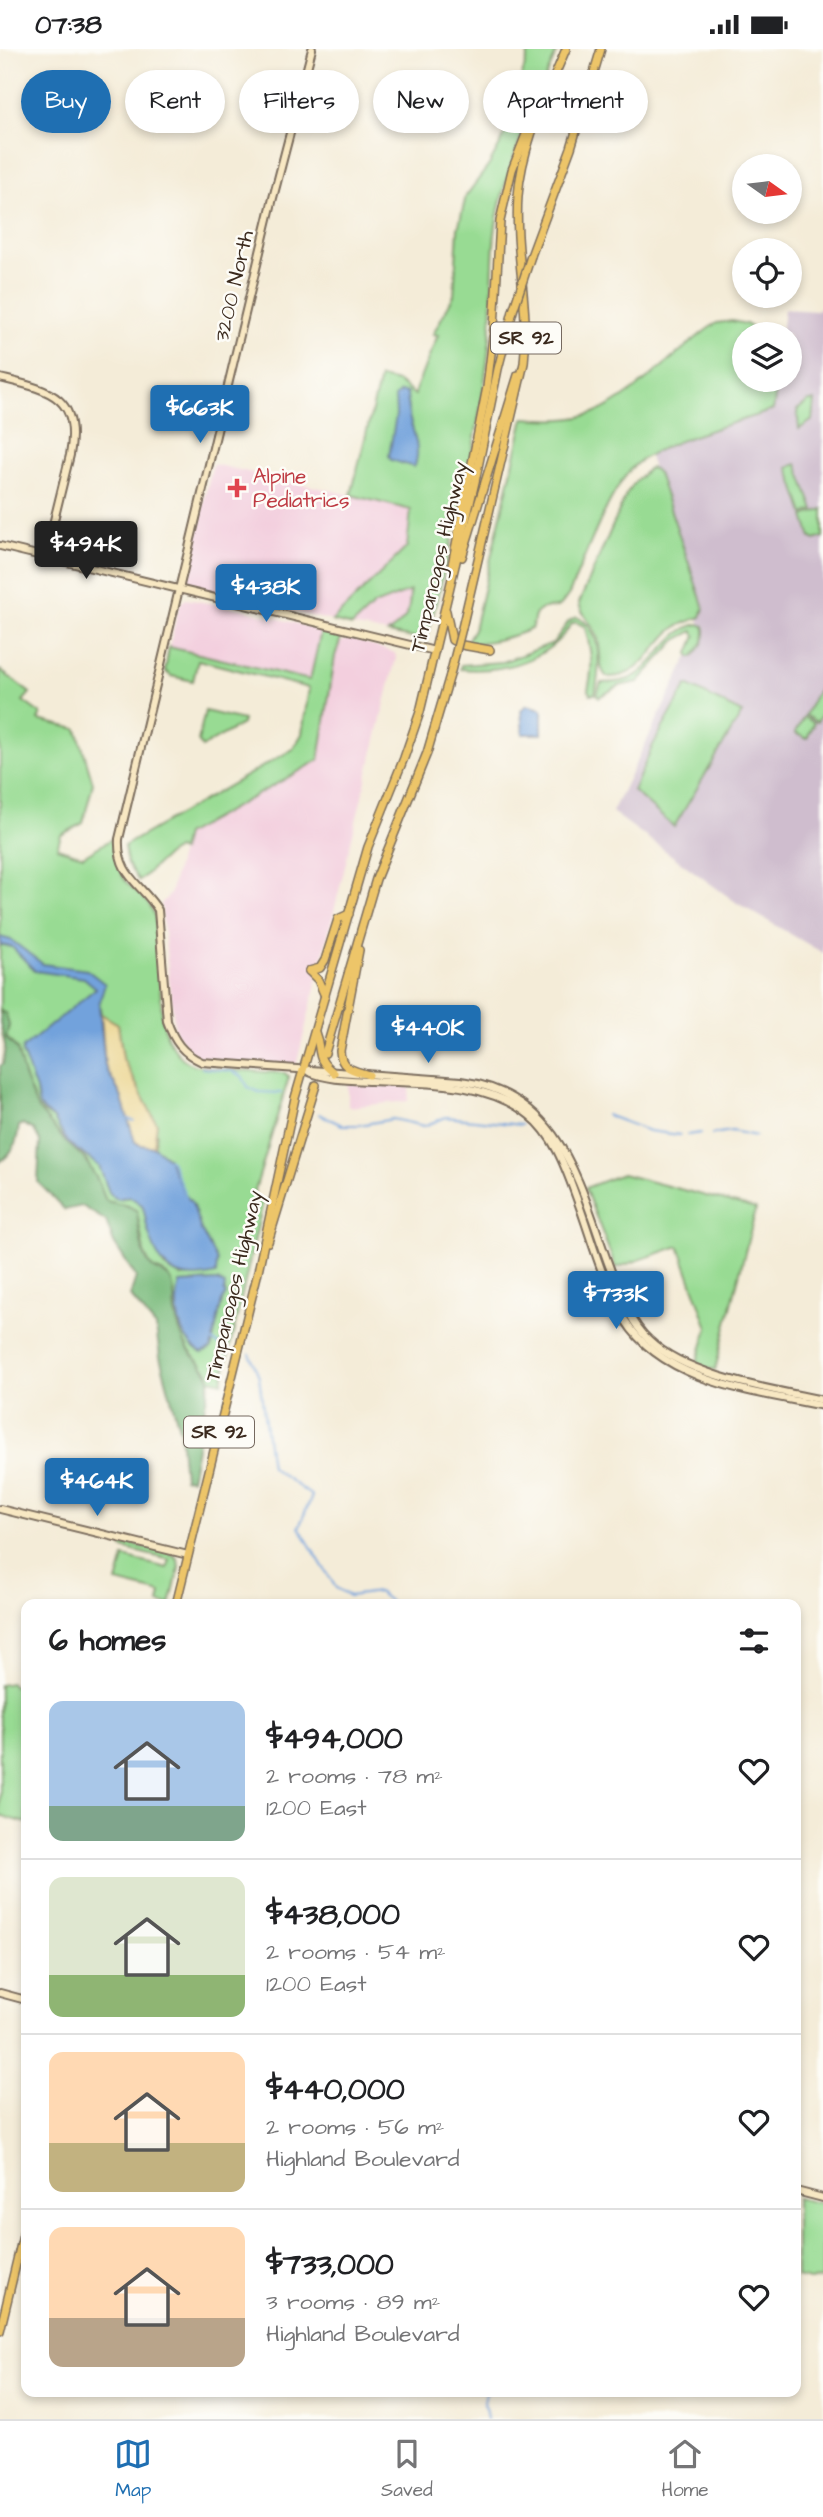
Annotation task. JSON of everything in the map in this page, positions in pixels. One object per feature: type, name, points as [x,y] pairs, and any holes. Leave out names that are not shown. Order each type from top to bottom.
[{"type":"main road","name":"3200 North","points":[[303,1070],[202,1062],[189,1056],[173,1036],[167,1021],[158,910],[126,873],[120,859],[119,846],[178,590],[312,49]]},
{"type":"main road","name":"SR 92","points":[[325,1053],[367,907],[386,851],[427,753],[450,675],[522,378],[526,341],[518,217],[521,174],[531,133],[564,49]]},
{"type":"main road","name":"SR 92","points":[[448,598],[454,545],[487,387],[494,328],[502,205],[521,146],[564,49]]},
{"type":"main road","name":"Timpanogos Highway","points":[[177,1599],[257,1276],[295,1098],[372,835],[420,712],[513,311],[563,173],[601,49]]},
{"type":"main road","points":[[448,598],[519,369],[524,308]]},
{"type":"main road","points":[[0,379],[43,389],[61,402],[71,420],[73,438],[45,557]]},
{"type":"main road","points":[[0,546],[435,652]]},
{"type":"main road","points":[[446,608],[452,640],[462,645],[489,650]]},
{"type":"main road","points":[[367,907],[340,1061],[346,1068],[369,1075]]},
{"type":"main road","points":[[325,997],[318,980],[309,971],[320,968],[326,960],[338,919],[349,914]]},
{"type":"main road","points":[[315,1032],[320,1043],[318,1056],[334,1073]]},
{"type":"main road","points":[[303,1070],[476,1083],[503,1091],[525,1104],[559,1141],[627,1309],[650,1341],[674,1359],[696,1368],[757,1386],[823,1400]]},
{"type":"main road","points":[[303,1070],[357,1081],[487,1091],[510,1102],[531,1116],[553,1144],[569,1177],[616,1303],[632,1331],[648,1349],[675,1366],[703,1377],[823,1406]]},
{"type":"main road","name":"SR 92","points":[[257,1276],[316,1086]]},
{"type":"main road","points":[[0,1509],[188,1555]]},
{"type":"main road","points":[[0,1993],[21,1999]]},
{"type":"main road","points":[[801,2193],[823,2198]]},
{"type":"main road","points":[[0,2331],[21,2244]]},
{"type":"shaded area","points":[[823,305],[823,953],[737,903],[612,812],[702,628],[647,450],[755,392],[802,392],[802,322],[782,322],[784,309],[816,311]]},
{"type":"shaded area","points":[[213,464],[411,510],[407,547],[332,621],[191,587],[186,584],[185,578]]},
{"type":"shaded area","points":[[411,590],[405,621],[388,633],[352,626],[374,605]]},
{"type":"shaded area","points":[[186,599],[242,609],[321,630],[311,680],[169,647],[180,603]]},
{"type":"shaded area","points":[[351,638],[395,653],[396,658],[296,1066],[236,1063],[194,1055],[175,1032],[161,904],[170,894],[185,835],[319,760],[336,650],[339,643]]},
{"type":"shaded area","points":[[348,1084],[410,1087],[408,1101],[348,1107]]},
{"type":"green space","points":[[530,49],[558,49],[549,70],[524,70]]},
{"type":"green space","points":[[504,133],[523,133],[499,209],[494,243],[491,330],[478,419],[428,634],[418,639],[388,633],[406,615],[410,591],[374,605],[352,626],[332,621],[407,547],[411,510],[351,495],[380,378],[398,382],[415,395],[438,335],[433,334],[454,295],[458,229],[466,196],[489,165]]},
{"type":"green space","points":[[732,321],[737,322],[732,322],[732,392],[776,392],[773,410],[679,441],[645,457],[624,477],[615,492],[569,594],[561,605],[544,608],[535,615],[531,629],[482,643],[465,644],[474,629],[524,418],[568,419],[608,407],[717,323]]},
{"type":"green space","points":[[809,401],[815,401],[813,420],[799,429],[797,410]]},
{"type":"green space","points":[[797,464],[814,510],[804,514],[788,467]]},
{"type":"green space","points":[[649,468],[658,473],[704,608],[701,617],[674,628],[636,668],[628,673],[607,677],[601,665],[596,634],[579,603],[626,495]]},
{"type":"green space","points":[[823,509],[823,537],[815,540],[811,538],[804,516]]},
{"type":"green space","points":[[576,617],[585,622],[596,640],[599,662],[595,694],[590,694],[588,690],[591,659],[585,627],[576,622],[550,647],[523,662],[492,669],[460,669],[461,665],[503,662],[553,643],[569,621]]},
{"type":"green space","points":[[699,624],[704,626],[705,634],[693,657],[690,657],[689,653],[696,636],[693,631],[676,640],[638,682],[619,686],[599,697],[597,694],[601,683],[622,681],[639,673],[678,633]]},
{"type":"green space","points":[[321,631],[341,638],[335,656],[319,760],[185,835],[181,851],[177,849],[167,855],[139,881],[127,863],[124,846],[293,749],[302,734],[309,688],[198,660],[193,681],[171,676],[165,671],[169,647],[310,680]]},
{"type":"green space","points":[[0,670],[30,693],[23,701],[41,714],[38,720],[77,729],[93,783],[83,823],[61,835],[57,848],[83,856],[115,837],[116,857],[122,876],[148,903],[155,917],[162,1015],[173,1047],[181,1057],[194,1065],[285,1073],[289,1077],[252,1200],[263,1203],[222,1382],[210,1379],[208,1372],[181,1336],[175,1314],[174,1291],[163,1272],[152,1268],[144,1252],[137,1211],[106,1201],[85,1159],[65,1141],[37,1108],[17,1049],[6,1037],[9,1025],[1,1012],[0,1014]],"holes":[[[99,1000],[101,1014],[118,1024],[123,1059],[157,1134],[154,1147],[167,1157],[192,1204],[201,1230],[217,1261],[194,1276],[182,1277],[164,1267],[148,1230],[142,1205],[133,1197],[118,1199],[109,1192],[99,1166],[67,1142],[54,1119],[43,1112],[37,1099],[22,1052]],[[217,1281],[223,1284],[226,1295],[222,1301],[211,1349],[202,1353],[188,1340],[179,1322],[178,1292],[180,1283]]]},
{"type":"green space","points":[[687,685],[742,713],[674,827],[633,791],[653,745]]},
{"type":"green space","points":[[820,686],[823,688],[823,712],[817,722],[805,715]]},
{"type":"green space","points":[[205,711],[243,720],[242,724],[202,747],[198,741]]},
{"type":"green space","points":[[804,717],[814,723],[807,739],[795,733]]},
{"type":"green space","points":[[1,1011],[6,1014],[9,1025],[6,1038],[17,1049],[37,1108],[65,1141],[85,1159],[106,1201],[137,1211],[145,1257],[153,1268],[171,1280],[178,1325],[188,1349],[210,1379],[191,1479],[184,1478],[180,1432],[160,1357],[156,1327],[130,1296],[136,1277],[114,1243],[106,1221],[82,1206],[65,1210],[38,1182],[40,1141],[34,1130],[23,1124],[19,1126],[14,1146],[0,1162],[0,1066],[3,1064],[5,1046],[0,1022]]},
{"type":"green space","points":[[622,1174],[756,1209],[715,1370],[696,1366],[708,1328],[679,1246],[616,1268],[585,1188]]},
{"type":"green space","points":[[123,1542],[172,1554],[178,1559],[179,1568],[171,1599],[160,1599],[161,1593],[117,1582],[124,1557],[167,1568],[170,1560],[122,1548]]},
{"type":"green space","points":[[10,1683],[21,1687],[21,1822],[0,1816],[0,1685]]},
{"type":"green space","points":[[801,2199],[823,2204],[822,2279],[801,2278]]},
{"type":"sand","points":[[101,1014],[118,1024],[123,1059],[157,1124],[154,1147],[140,1145],[133,1140],[121,1096],[105,1066]]},
{"type":"water","points":[[400,392],[407,393],[408,413],[417,448],[414,467],[391,460],[389,456],[396,415],[395,397]]},
{"type":"water","points":[[527,705],[542,709],[542,734],[523,734],[521,710]]},
{"type":"water","points":[[0,937],[11,940],[43,964],[87,970],[105,984],[99,1004],[105,1066],[121,1096],[135,1142],[154,1147],[167,1157],[184,1193],[192,1203],[201,1230],[217,1261],[216,1274],[188,1277],[169,1269],[156,1252],[142,1205],[129,1196],[118,1199],[113,1197],[99,1166],[67,1142],[54,1119],[39,1106],[23,1048],[96,988],[84,978],[35,971],[12,947],[0,945]]},
{"type":"water","points":[[217,1281],[225,1285],[226,1295],[222,1301],[211,1349],[202,1353],[187,1340],[179,1322],[178,1292],[180,1283]]},
{"type":"waterway","points":[[202,1068],[232,1071],[242,1076],[248,1087],[259,1092],[281,1093]]},
{"type":"waterway","points":[[319,1114],[342,1125],[393,1119],[424,1126],[446,1117],[521,1125]]},
{"type":"waterway","points":[[606,1115],[649,1131],[680,1135]]},
{"type":"waterway","points":[[128,1119],[134,1121]]},
{"type":"waterway","points":[[712,1134],[732,1131],[756,1136]]},
{"type":"waterway","points":[[687,1135],[701,1133]]},
{"type":"waterway","points":[[167,1159],[171,1161],[186,1197]]},
{"type":"waterway","points":[[212,1341],[226,1348]]},
{"type":"waterway","points":[[250,1354],[259,1377],[271,1467],[312,1496],[299,1527],[336,1588],[349,1596],[378,1592],[387,1599]]},
{"type":"waterway","points":[[485,2397],[487,2419]]},
{"type":"place","name":"Alpine Pediatrics","points":[[237,488]]}]
